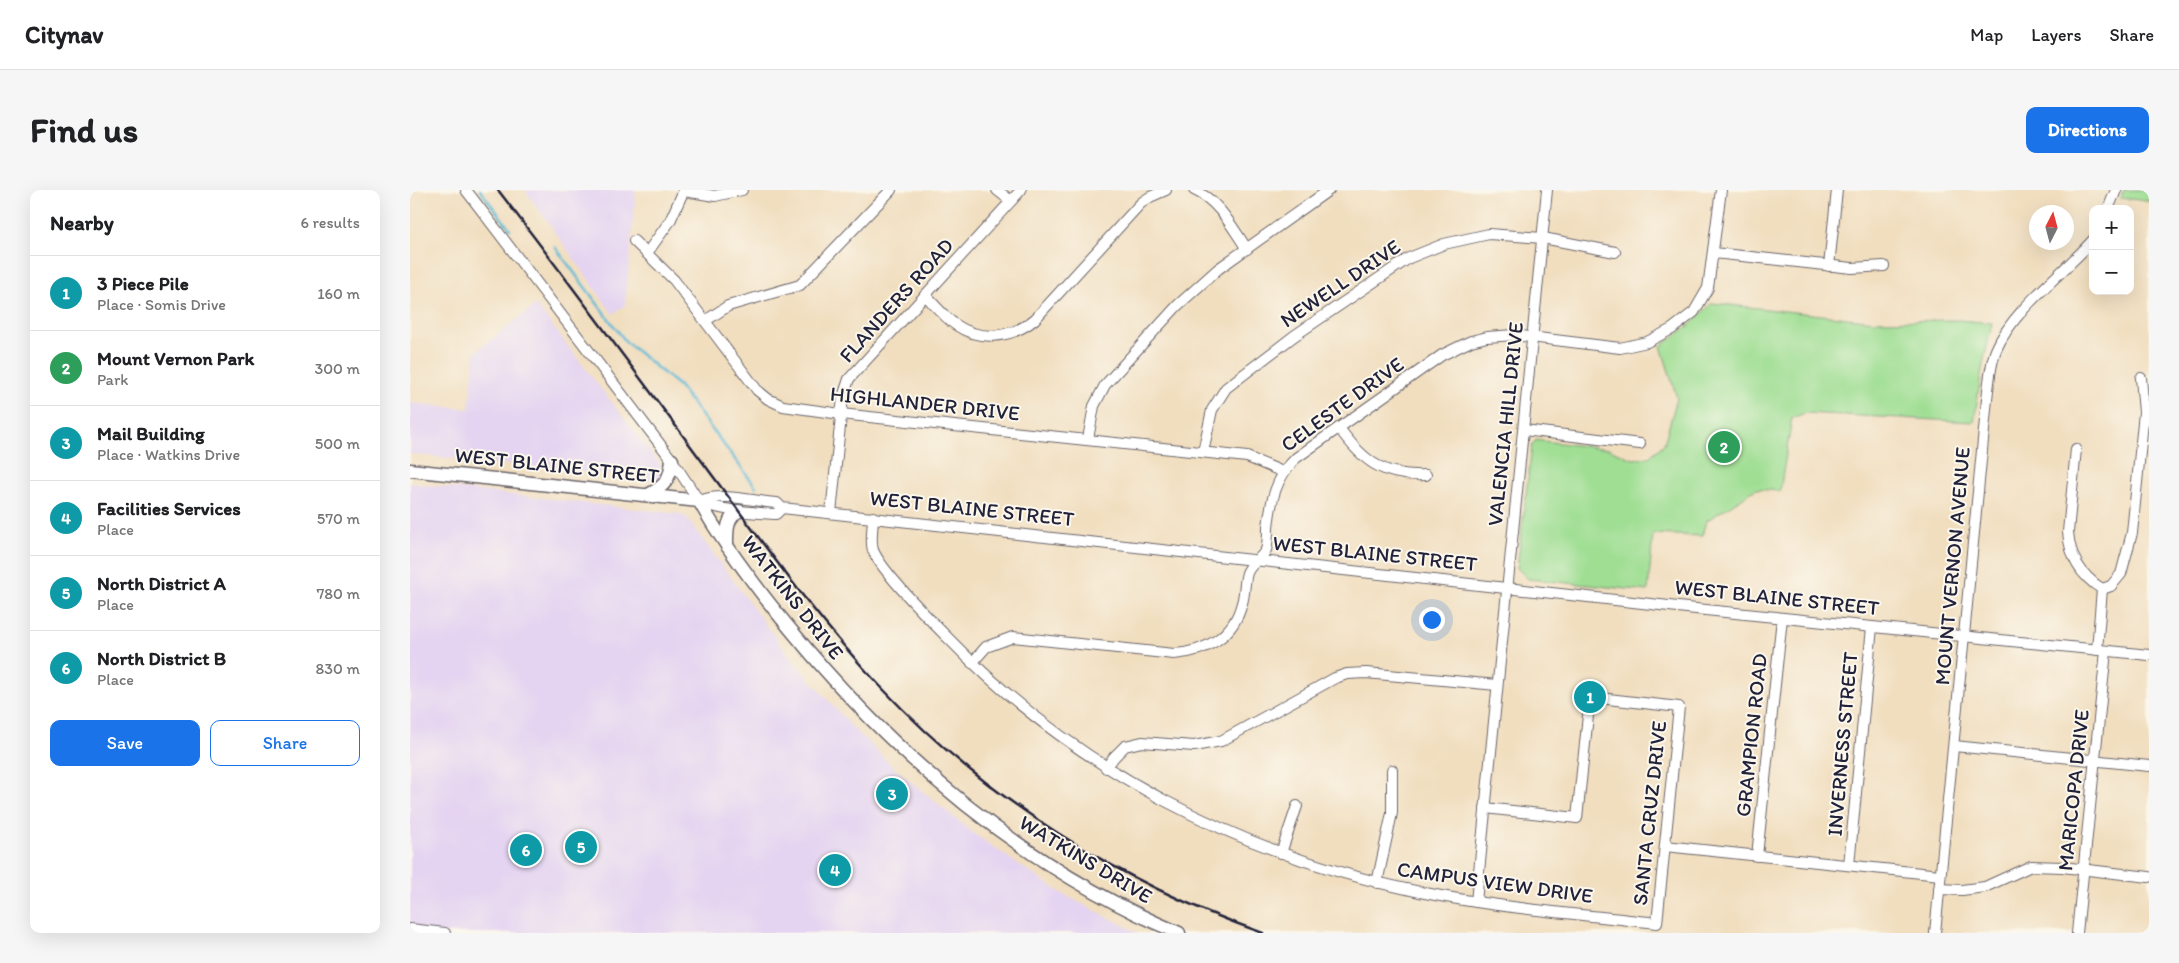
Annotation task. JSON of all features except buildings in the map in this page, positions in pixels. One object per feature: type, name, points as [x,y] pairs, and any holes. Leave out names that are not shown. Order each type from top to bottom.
[{"type":"main road","points":[[648,495],[667,484],[670,478],[672,460]]},
{"type":"main road","name":"WEST BLAINE STREET","points":[[410,470],[699,501]]},
{"type":"main road","name":"WATKINS DRIVE","points":[[699,501],[727,546],[775,610],[856,705],[962,803],[1057,870],[1131,911],[1179,933]]},
{"type":"main road","points":[[727,546],[729,522],[734,514],[739,511]]},
{"type":"street","name":"WATKINS DRIVE","points":[[466,190],[672,460],[699,501]]},
{"type":"street","points":[[647,253],[670,221],[684,191],[715,196],[742,190]]},
{"type":"street","points":[[704,321],[728,306],[800,285],[891,190]]},
{"type":"street","points":[[997,190],[1011,201]]},
{"type":"street","name":"FLANDERS ROAD","points":[[832,513],[843,397],[849,379],[1021,190]]},
{"type":"street","points":[[925,295],[954,324],[966,330],[988,336],[1008,335],[1017,332],[1035,319],[1141,204],[1150,196],[1166,190]]},
{"type":"street","points":[[1194,190],[1207,196],[1217,206],[1247,249]]},
{"type":"street","points":[[1088,440],[1094,406],[1110,378],[1202,282],[1329,190]]},
{"type":"street","name":"VALENCIA HILL DRIVE","points":[[1476,902],[1534,337],[1547,190]]},
{"type":"street","name":"CELESTE DRIVE","points":[[972,663],[986,647],[1013,638],[1174,654],[1191,653],[1204,649],[1228,632],[1242,606],[1247,572],[1266,550],[1272,501],[1283,472],[1296,458],[1455,347],[1487,337],[1534,337],[1620,348],[1640,344],[1658,337],[1682,322],[1703,300],[1711,276],[1721,190]]},
{"type":"street","points":[[1828,266],[1837,190]]},
{"type":"street","points":[[2110,205],[2116,190]]},
{"type":"street","name":"NEWELL DRIVE","points":[[1203,452],[1212,410],[1226,388],[1294,336],[1390,269],[1426,250],[1476,236],[1503,235],[1543,238],[1616,252]]},
{"type":"street","name":"HIGHLANDER DRIVE","points":[[634,241],[664,268],[747,380],[768,399],[783,406],[841,414],[1247,457],[1283,472]]},
{"type":"street","name":"MOUNT VERNON AVENUE","points":[[1935,933],[1986,399],[1996,350],[2011,326],[2089,244]]},
{"type":"street","points":[[1714,253],[1852,268],[1884,266]]},
{"type":"street","points":[[2076,450],[2068,532],[2069,544],[2076,564],[2088,579],[2102,589],[2112,586],[2120,574],[2132,533],[2144,412],[2141,378]]},
{"type":"street","points":[[1339,428],[1355,449],[1374,465],[1402,474],[1426,475]]},
{"type":"street","points":[[1524,430],[1640,444]]},
{"type":"street","name":"WEST BLAINE STREET","points":[[699,501],[712,496],[777,503],[782,508],[1782,618],[2149,655]]},
{"type":"street","name":"WEST BLAINE STREET","points":[[699,501],[715,508],[739,511],[776,514],[782,508]]},
{"type":"street","name":"CAMPUS VIEW DRIVE","points":[[873,517],[872,549],[879,561],[922,611],[972,663],[1034,716],[1106,768],[1210,824],[1281,853],[1377,883],[1476,902],[1657,923]]},
{"type":"street","name":"MARICOPA DRIVE","points":[[2077,933],[2094,760],[2101,651],[2102,589]]},
{"type":"street","name":"GRAMPION ROAD","points":[[1757,856],[1782,618]]},
{"type":"street","name":"INVERNESS STREET","points":[[1849,866],[1872,627]]},
{"type":"street","points":[[1106,768],[1120,750],[1133,743],[1194,746],[1221,741],[1324,683],[1347,674],[1366,673],[1497,686]]},
{"type":"street","name":"SANTA CRUZ DRIVE","points":[[1485,808],[1577,818],[1590,697],[1679,707],[1657,923]]},
{"type":"street","points":[[1954,746],[2149,766]]},
{"type":"street","points":[[1377,883],[1392,814],[1392,770]]},
{"type":"street","points":[[1281,853],[1297,806]]},
{"type":"street","points":[[1665,846],[1940,875]]},
{"type":"street","points":[[1939,889],[1962,890],[1984,887],[2031,866],[2149,877]]},
{"type":"street","points":[[410,929],[445,933]]},
{"type":"shaded area","points":[[525,190],[636,190],[625,305],[613,314]]},
{"type":"shaded area","points":[[536,305],[661,466],[663,470],[661,478],[658,480],[410,454],[410,403],[469,409],[475,352]]},
{"type":"shaded area","points":[[410,483],[679,514],[686,517],[789,656],[853,728],[893,767],[973,833],[1022,867],[1063,894],[1138,933],[410,933]]},
{"type":"green space","points":[[2124,190],[2149,190],[2149,201],[2120,198]]},
{"type":"green space","points":[[1712,303],[1875,321],[1959,320],[1992,323],[1982,369],[1974,422],[1805,413],[1792,418],[1780,491],[1756,489],[1706,521],[1702,536],[1653,534],[1648,591],[1528,579],[1517,568],[1532,445],[1536,440],[1609,449],[1633,459],[1649,457],[1664,444],[1677,398],[1661,346],[1690,325]]},
{"type":"waterway","points":[[480,190],[510,229]]},
{"type":"waterway","points":[[555,247],[626,342],[679,386],[756,487]]},
{"type":"railway","points":[[498,190],[809,604],[856,660],[921,727],[964,765],[1057,833],[1158,889],[1210,913],[1263,933]]},
{"type":"place","name":"Mount Vernon Park","points":[[1724,447]]},
{"type":"place","name":"3 Piece Pile","points":[[1590,697]]},
{"type":"place","name":"Mail Building","points":[[892,794]]},
{"type":"place","name":"North District A","points":[[581,847]]},
{"type":"place","name":"North District B","points":[[526,850]]},
{"type":"place","name":"Facilities Services","points":[[835,870]]}]
